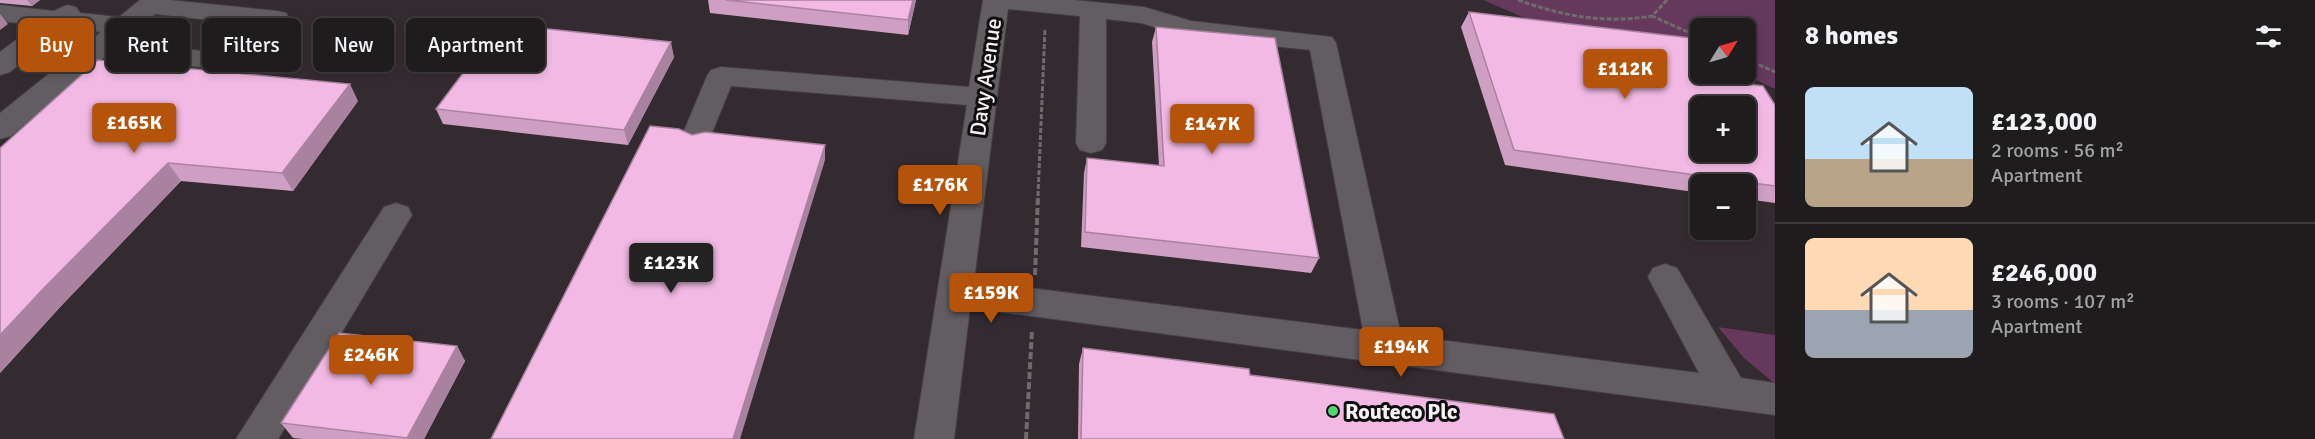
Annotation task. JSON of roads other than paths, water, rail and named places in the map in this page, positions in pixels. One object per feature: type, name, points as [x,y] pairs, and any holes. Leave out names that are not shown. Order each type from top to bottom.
[{"type":"street","points":[[61,18],[82,0]]},
{"type":"street","points":[[997,0],[1144,15],[1188,29],[1322,43],[1385,348]]},
{"type":"street","name":"Davy Avenue","points":[[934,439],[997,0]]},
{"type":"street","points":[[134,18],[152,3],[277,19],[233,62],[190,58]]},
{"type":"street","points":[[1091,143],[1093,10]]},
{"type":"street","points":[[0,14],[33,18]]},
{"type":"street","points":[[0,129],[106,41]]},
{"type":"street","points":[[0,66],[18,52]]},
{"type":"street","points":[[696,138],[722,76],[983,97]]},
{"type":"street","points":[[256,439],[396,215]]},
{"type":"street","points":[[1665,277],[1729,392]]},
{"type":"street","points":[[955,292],[1775,399]]},
{"type":"place","name":"Routeco Plc","points":[[1333,411]]}]
